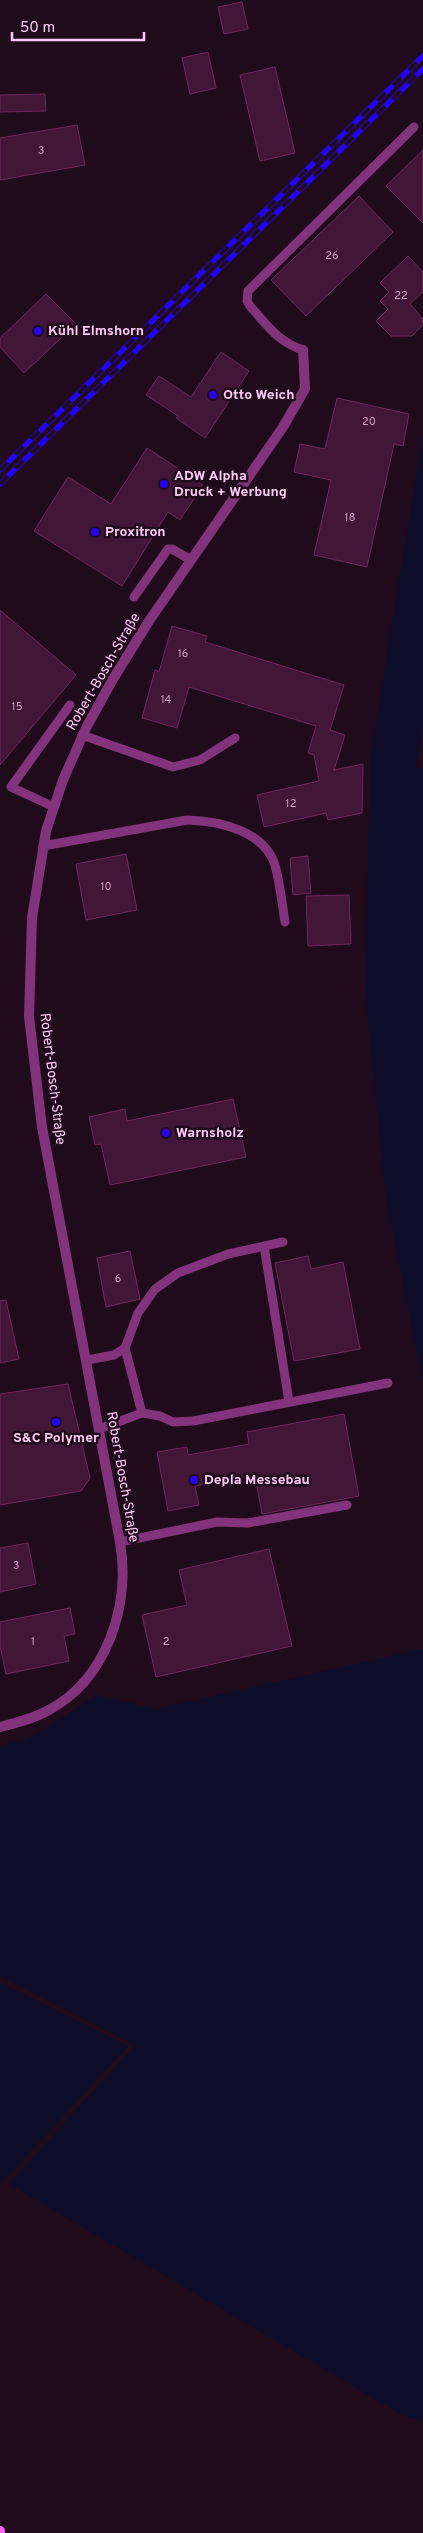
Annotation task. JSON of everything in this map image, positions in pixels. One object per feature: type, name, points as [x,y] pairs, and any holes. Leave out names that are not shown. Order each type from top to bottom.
[{"type":"street","name":"Robert-Bosch-Straße","points":[[0,1726],[26,1720],[48,1711],[73,1694],[91,1674],[104,1651],[118,1613],[123,1589],[120,1542],[42,1127],[29,1017],[32,918],[43,846],[54,807],[82,736],[133,645],[284,427],[305,388],[303,350]]},
{"type":"lane","points":[[303,350],[285,343],[279,338],[250,306],[247,301],[248,291],[414,127]]},
{"type":"lane","points":[[134,597],[168,549],[172,549],[191,560]]},
{"type":"lane","points":[[54,807],[10,787],[70,705]]},
{"type":"lane","points":[[82,736],[173,767],[200,760],[235,738]]},
{"type":"lane","points":[[43,846],[187,820],[210,821],[234,828],[252,838],[266,849],[274,864],[285,922]]},
{"type":"lane","points":[[142,1413],[125,1348],[138,1313],[155,1289],[178,1273],[228,1254],[283,1242]]},
{"type":"lane","points":[[264,1246],[289,1402]]},
{"type":"lane","points":[[87,1360],[114,1355],[125,1348]]},
{"type":"lane","points":[[99,1429],[142,1413],[160,1416],[173,1422],[193,1421],[388,1383]]},
{"type":"lane","points":[[120,1542],[217,1522],[248,1523],[347,1505]]},
{"type":"shaded area","points":[[423,434],[423,727],[416,768],[423,768],[423,1384],[386,1199],[365,993],[370,759]]},
{"type":"shaded area","points":[[423,1649],[423,2421],[402,2415],[9,2184],[135,2045],[0,1976],[0,1746],[28,1739],[97,1695],[155,1709]]},
{"type":"shaded area","points":[[0,1983],[128,2046],[0,2184]]},
{"type":"building","points":[[242,2],[248,29],[224,34],[218,7]]},
{"type":"building","points":[[208,52],[216,88],[190,94],[182,58]]},
{"type":"building","points":[[275,67],[295,153],[260,161],[240,75]]},
{"type":"building","points":[[45,94],[46,111],[0,112],[0,95]]},
{"type":"building","points":[[77,125],[85,165],[0,180],[0,138]]},
{"type":"building","points":[[423,150],[423,223],[386,186]]},
{"type":"building","points":[[359,196],[393,232],[306,316],[271,280]]},
{"type":"building","points":[[408,256],[423,272],[423,292],[410,304],[423,319],[423,325],[412,336],[391,336],[376,321],[388,309],[380,301],[389,292],[380,283]]},
{"type":"building","name":"Kühl Elmshorn","points":[[46,294],[76,324],[24,373],[0,347],[0,338]]},
{"type":"building","name":"Otto Weich","points":[[221,352],[249,371],[205,438],[176,418],[178,416],[146,395],[159,376],[191,397]]},
{"type":"building","points":[[337,398],[409,414],[403,446],[394,444],[367,567],[314,555],[331,480],[294,472],[300,444],[325,449]]},
{"type":"building","name":"Proxitron","points":[[147,448],[203,485],[180,520],[168,512],[122,586],[34,531],[68,477],[111,504]]},
{"type":"building","points":[[0,610],[76,675],[0,765]]},
{"type":"building","points":[[172,626],[207,636],[205,642],[344,685],[330,730],[345,735],[334,770],[363,764],[362,813],[328,820],[326,813],[264,827],[257,795],[319,781],[314,755],[308,753],[316,726],[189,687],[177,728],[142,718],[155,670],[159,672]]},
{"type":"building","points":[[126,854],[137,910],[86,920],[76,864]]},
{"type":"building","points":[[308,856],[311,893],[293,895],[290,858]]},
{"type":"building","points":[[349,895],[351,944],[308,946],[306,896]]},
{"type":"building","name":"Warnsholz","points":[[233,1099],[246,1157],[110,1185],[101,1144],[95,1145],[89,1117],[125,1109],[127,1121]]},
{"type":"building","points":[[130,1251],[140,1299],[106,1307],[97,1258]]},
{"type":"building","points":[[308,1256],[311,1269],[343,1262],[360,1349],[294,1361],[275,1263]]},
{"type":"building","points":[[6,1300],[19,1359],[0,1363],[0,1301]]},
{"type":"building","points":[[68,1384],[90,1478],[81,1491],[0,1505],[0,1394]]},
{"type":"building","points":[[344,1414],[359,1496],[262,1514],[255,1475],[195,1486],[199,1505],[168,1511],[157,1452],[187,1447],[188,1455],[249,1444],[247,1432]]},
{"type":"building","points":[[28,1543],[36,1584],[0,1592],[0,1548]]},
{"type":"building","points":[[269,1549],[292,1646],[156,1677],[142,1615],[187,1605],[179,1570]]},
{"type":"building","points":[[70,1608],[75,1634],[64,1636],[69,1661],[6,1674],[0,1646],[0,1622]]},
{"type":"railway","points":[[0,470],[423,56]]},
{"type":"railway","points":[[0,484],[423,69]]},
{"type":"place","name":"Kühl Elmshorn","points":[[38,331]]},
{"type":"place","name":"Otto Weich","points":[[213,395]]},
{"type":"place","name":"ADW Alpha Druck + Werbung","points":[[164,484]]},
{"type":"place","name":"Proxitron","points":[[95,532]]},
{"type":"place","name":"Warnsholz","points":[[166,1133]]},
{"type":"place","name":"S&C Polymer","points":[[56,1422]]},
{"type":"place","name":"Depla Messebau","points":[[194,1480]]}]
